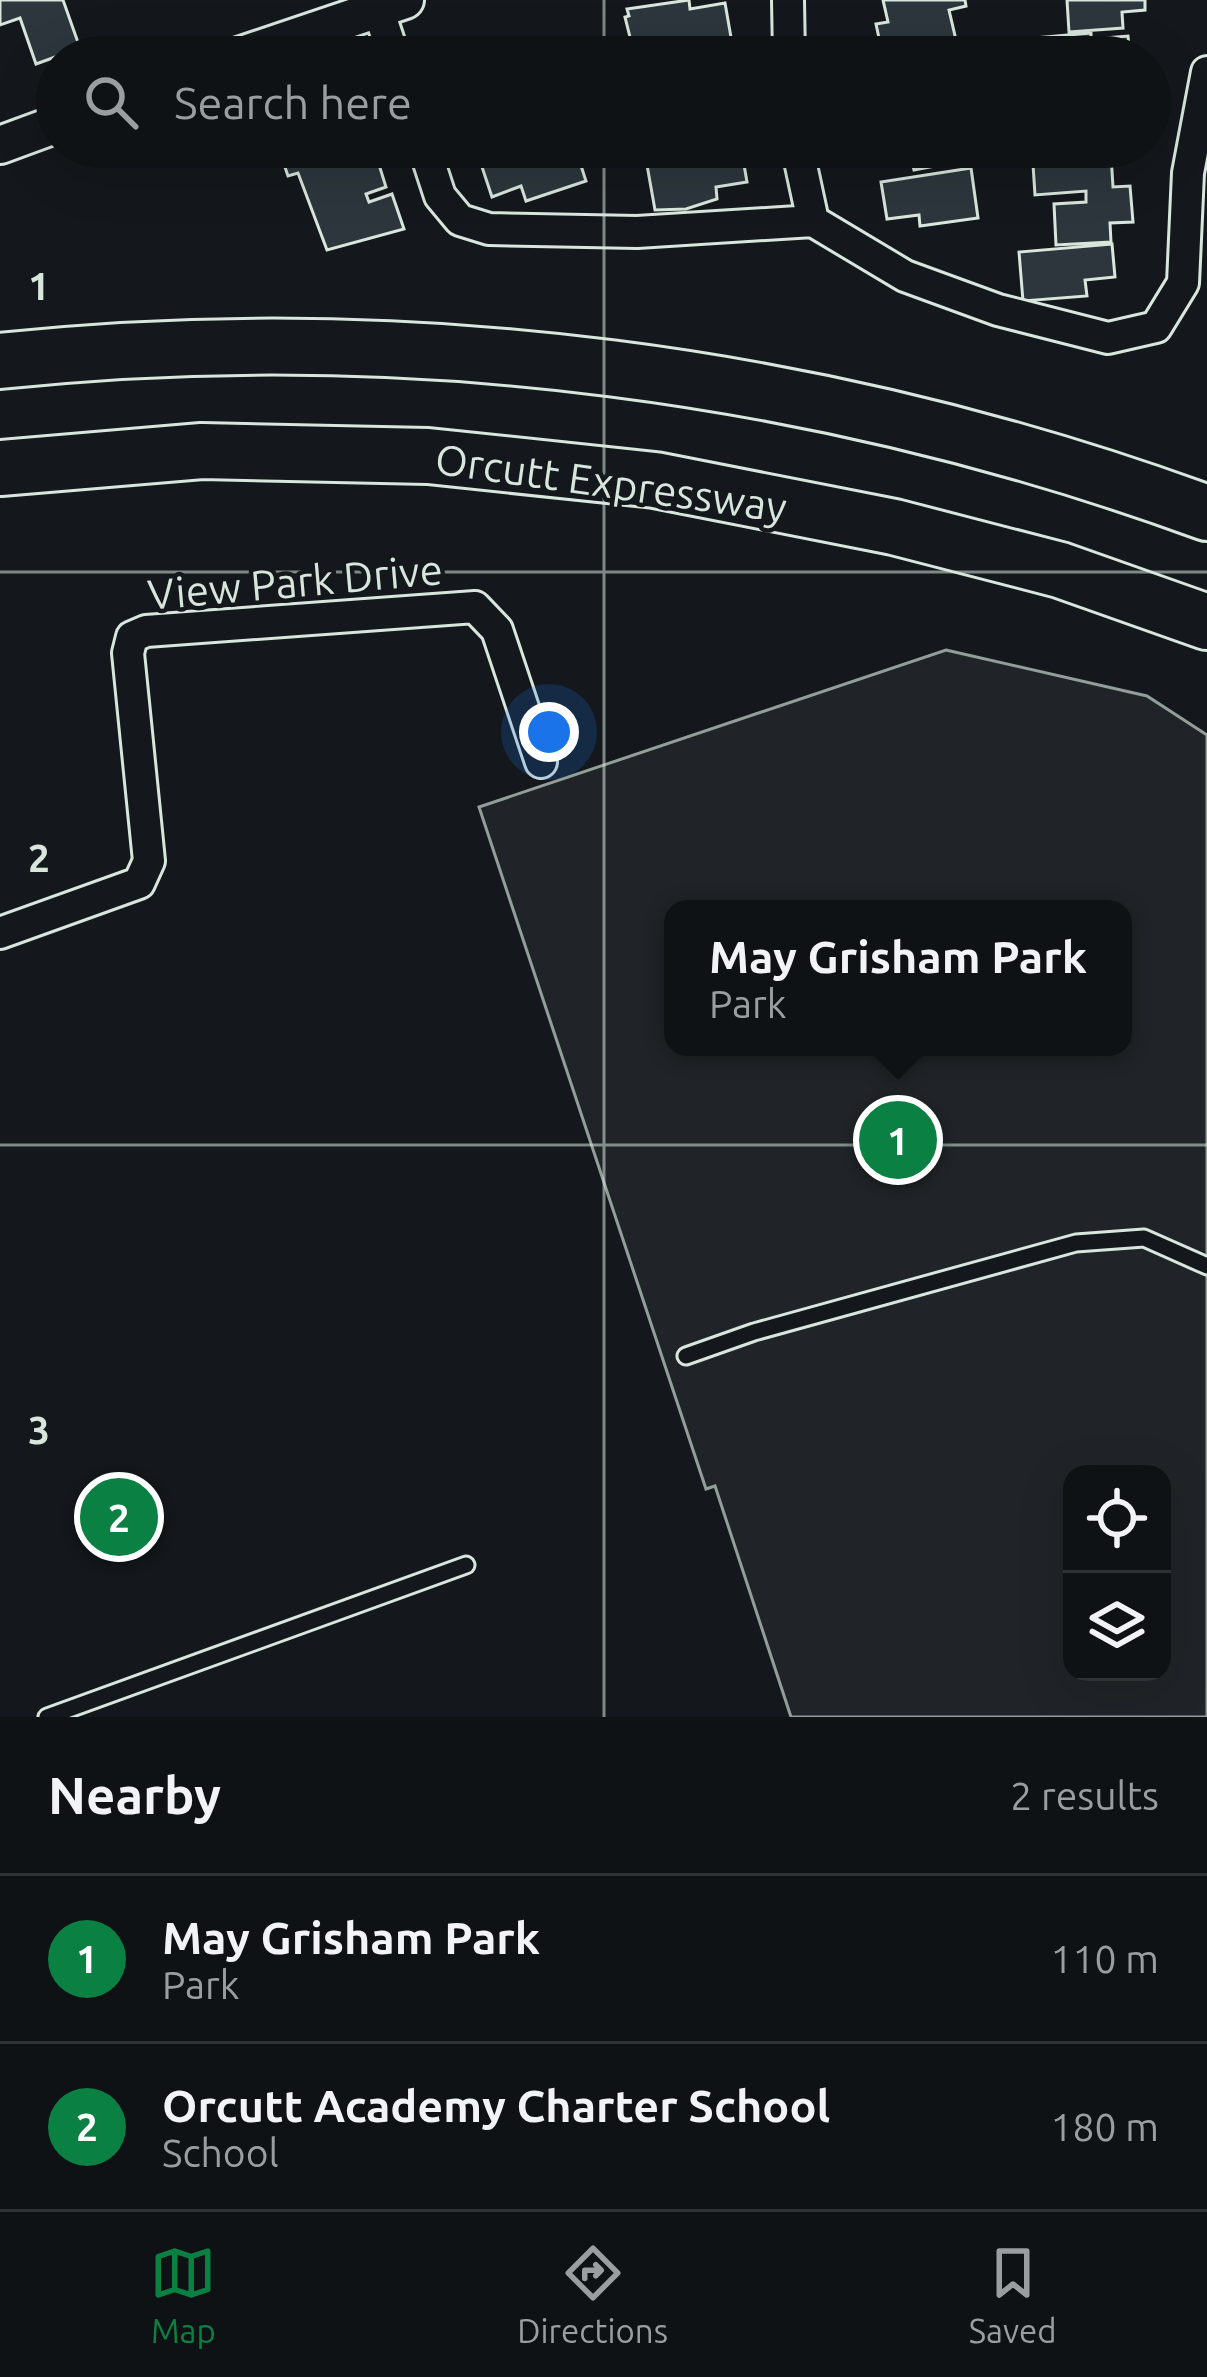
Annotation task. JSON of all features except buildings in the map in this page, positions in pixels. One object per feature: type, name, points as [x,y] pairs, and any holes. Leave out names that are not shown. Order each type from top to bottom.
[{"type":"highway","points":[[0,361],[246,348],[410,351],[634,370],[754,390],[981,441],[1114,478],[1207,513]]},
{"type":"highway","points":[[0,491],[202,451]]},
{"type":"highway","name":"Orcutt Expressway","points":[[0,468],[202,451],[428,456],[655,481],[915,532],[1060,570],[1207,622]]},
{"type":"street","points":[[788,0],[789,36]]},
{"type":"street","points":[[298,36],[392,4],[393,36]]},
{"type":"street","points":[[431,168],[440,196],[460,220],[489,229],[637,232],[813,221],[905,277],[998,310],[1108,338],[1156,327],[1184,283],[1188,173],[1207,72]]},
{"type":"street","points":[[0,145],[36,132]]},
{"type":"street","points":[[802,168],[813,221]]},
{"type":"street","name":"View Park Drive","points":[[0,933],[139,883],[149,861],[128,653],[132,637],[146,631],[475,608],[497,630],[541,762]]},
{"type":"lane","points":[[686,1356],[754,1332],[1076,1243],[1144,1238],[1207,1266]]},
{"type":"lane","points":[[47,1717],[466,1565]]},
{"type":"shaded area","points":[[946,650],[1147,696],[1207,735],[1207,1717],[791,1717],[715,1486],[706,1489],[479,807]]},
{"type":"place","name":"May Grisham Park","points":[[898,1140]]},
{"type":"place","name":"Orcutt Academy Charter School","points":[[119,1517]]}]
